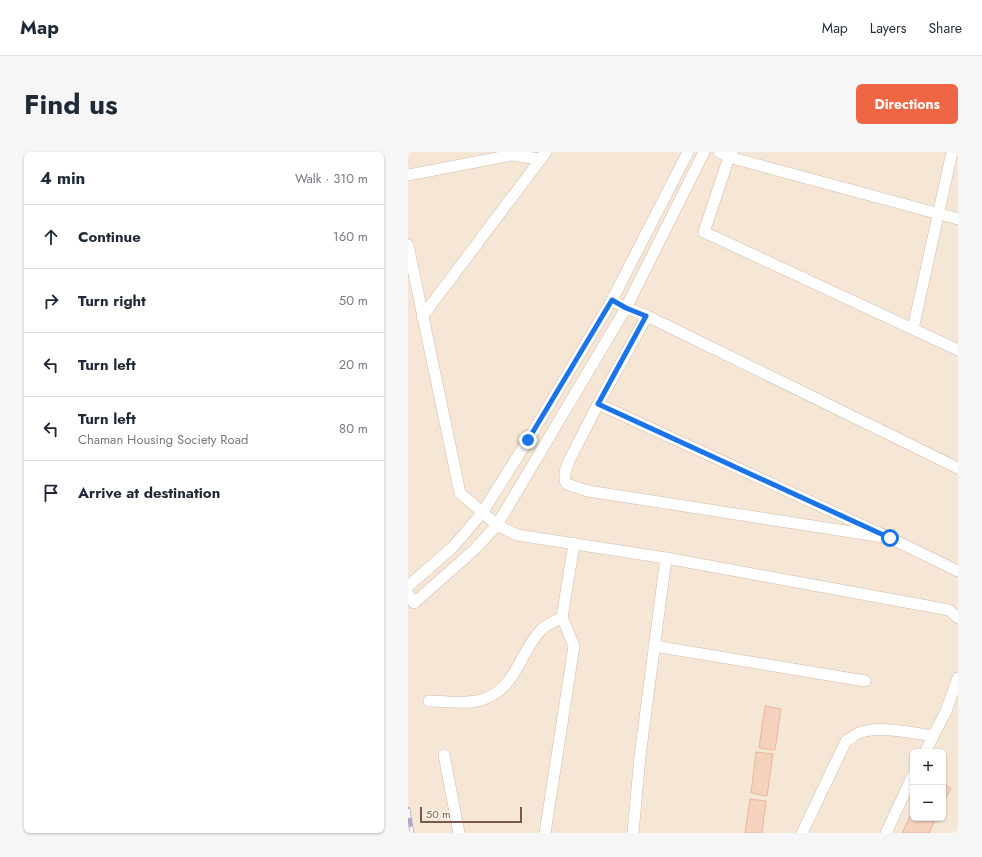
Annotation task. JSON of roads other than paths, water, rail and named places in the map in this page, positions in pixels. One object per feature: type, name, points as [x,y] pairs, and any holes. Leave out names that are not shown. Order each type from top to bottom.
[{"type":"street","points":[[408,586],[453,547],[482,513],[528,440],[612,300],[688,152]]},
{"type":"street","points":[[411,598],[474,550],[497,525],[626,308],[704,152]]},
{"type":"street","points":[[913,329],[952,152]]},
{"type":"street","points":[[958,219],[727,154],[704,232],[958,350]]},
{"type":"street","points":[[408,176],[512,155],[543,155]]},
{"type":"street","points":[[422,317],[543,155]]},
{"type":"street","points":[[408,245],[460,494],[497,525],[517,535],[666,558],[949,610],[958,618]]},
{"type":"street","points":[[612,300],[958,468]]},
{"type":"street","points":[[646,316],[569,461],[565,472],[564,481],[566,484],[588,491],[890,538]]},
{"type":"street","points":[[598,404],[890,538],[958,571]]},
{"type":"street","points":[[544,833],[574,646],[562,617],[574,544]]},
{"type":"street","points":[[633,833],[640,756],[666,558]]},
{"type":"street","points":[[429,701],[472,702],[483,700],[496,694],[507,684],[542,629],[562,617]]},
{"type":"street","points":[[654,646],[865,681]]},
{"type":"street","points":[[926,749],[946,711],[958,678]]},
{"type":"street","points":[[802,833],[846,741],[859,732],[874,730],[897,730],[933,736]]},
{"type":"street","points":[[444,755],[459,833]]},
{"type":"street","points":[[886,833],[910,782]]},
{"type":"railway","points":[[408,809],[412,833]]}]
